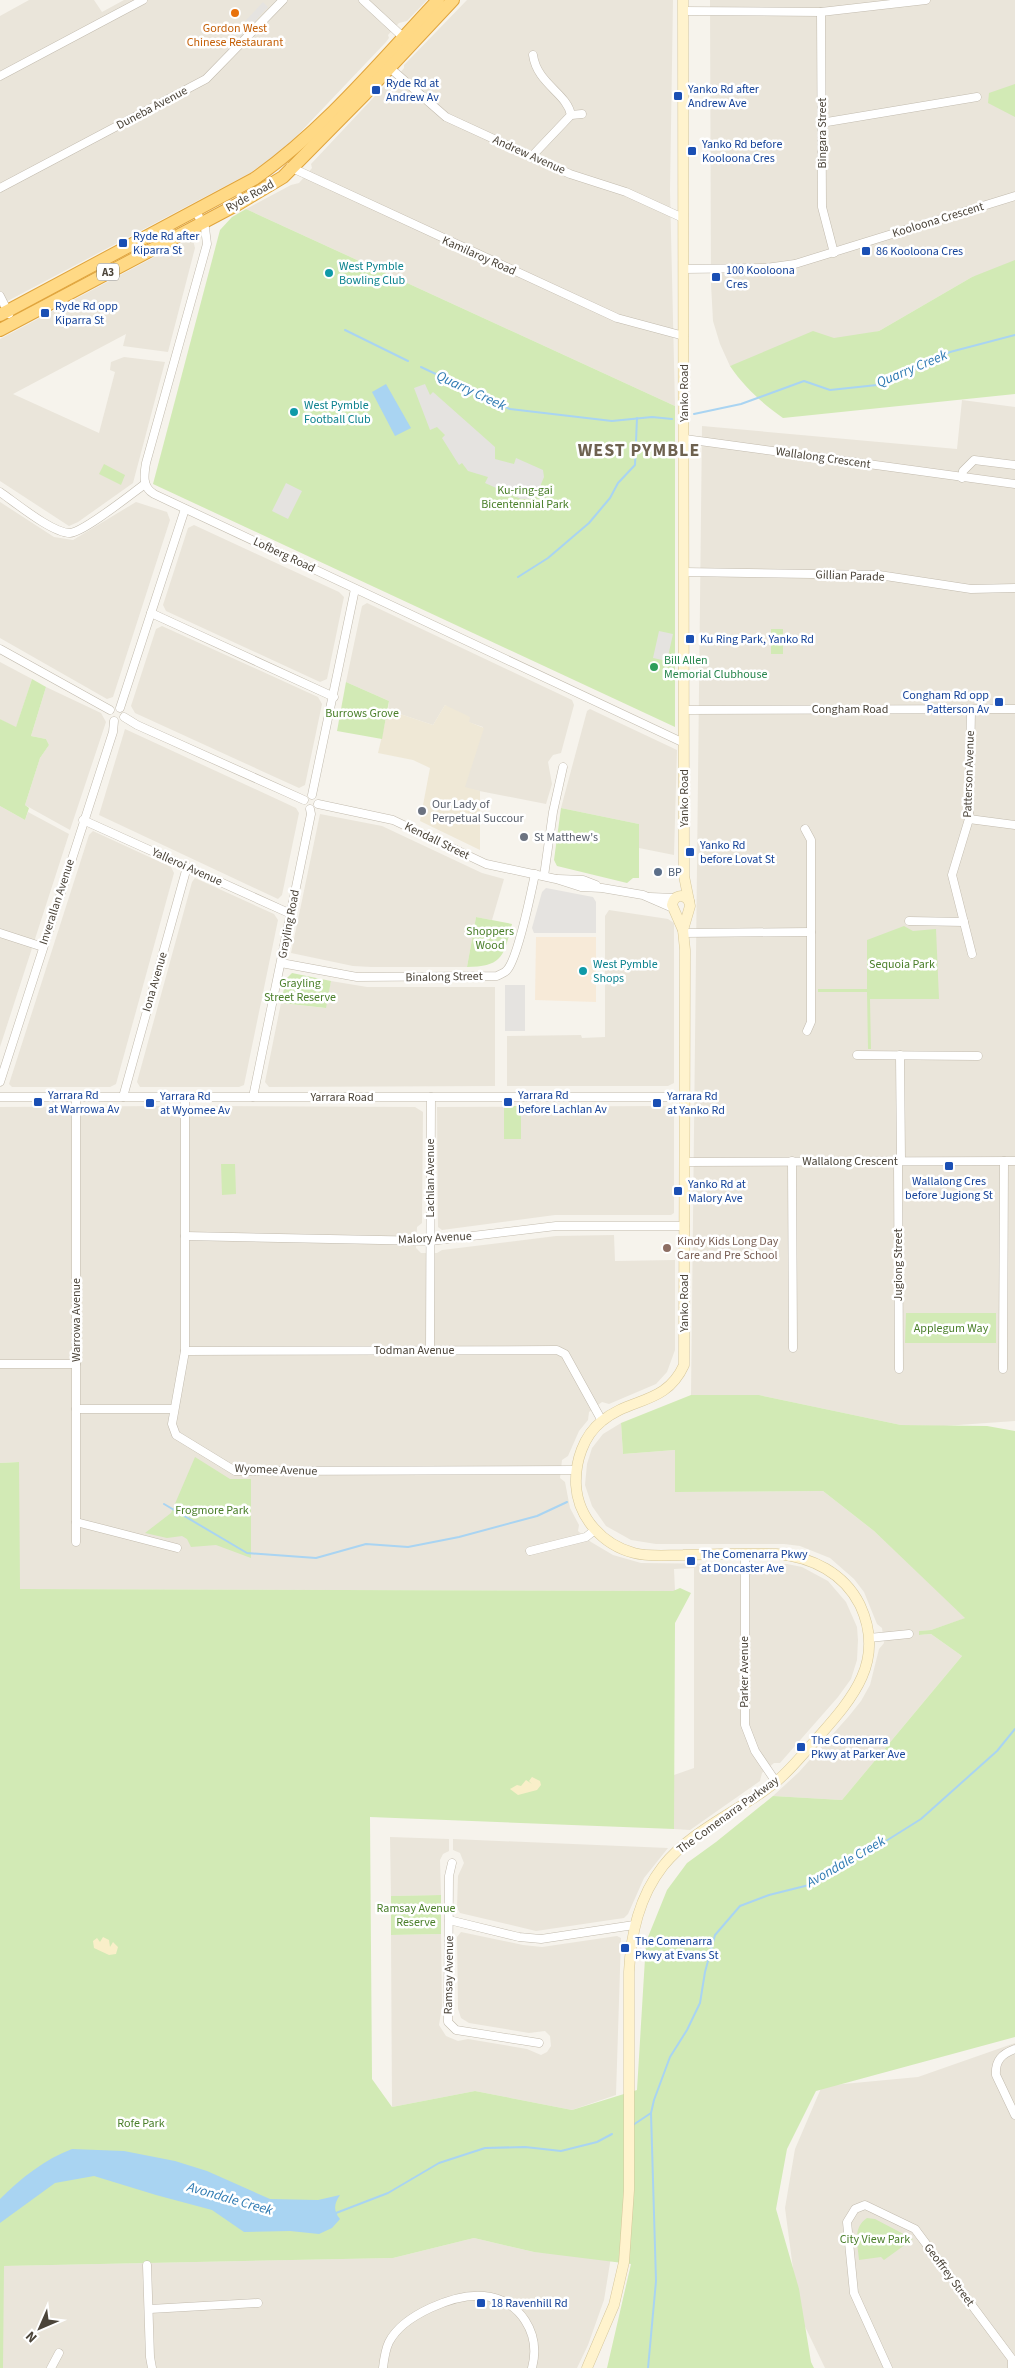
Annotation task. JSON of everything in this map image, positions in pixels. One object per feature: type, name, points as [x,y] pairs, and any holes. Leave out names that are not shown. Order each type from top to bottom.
[{"type":"highway","name":"Ryde Road","points":[[0,330],[7,316],[254,179],[280,161],[316,128],[438,0]]},
{"type":"highway","name":"Ryde Road","points":[[7,316],[202,222],[263,190],[293,169],[453,0]]},
{"type":"main road","name":"Yanko Road","points":[[683,0],[684,876],[688,905],[683,931]]},
{"type":"main road","name":"Yanko Road","points":[[602,1420],[658,1396],[675,1381],[684,1365],[685,950],[683,931],[675,903],[684,876]]},
{"type":"main road","points":[[684,896],[688,905],[682,913],[675,903],[684,896]]},
{"type":"main road","points":[[595,1530],[579,1500],[576,1470],[585,1443],[602,1420]]},
{"type":"main road","name":"The Comenarra Parkway","points":[[587,2368],[614,2306],[624,2262],[629,2190],[629,1972],[634,1925],[649,1888],[670,1858],[697,1835],[776,1782],[845,1707],[857,1690],[867,1661],[869,1638],[858,1603],[846,1585],[829,1570],[799,1557],[745,1554],[668,1555],[636,1553],[624,1550],[595,1530]]},
{"type":"street","points":[[0,76],[143,0]]},
{"type":"street","name":"Duneba Avenue","points":[[0,188],[206,78],[283,0]]},
{"type":"street","points":[[364,0],[403,37]]},
{"type":"street","points":[[683,11],[822,12],[926,0]]},
{"type":"street","name":"Bingara Street","points":[[822,12],[822,208],[834,252]]},
{"type":"street","points":[[533,55],[538,73],[570,110],[570,115]]},
{"type":"street","name":"Andrew Avenue","points":[[390,68],[440,114],[570,174],[626,192],[683,218]]},
{"type":"street","points":[[821,123],[977,97]]},
{"type":"street","points":[[532,156],[570,115],[582,114]]},
{"type":"street","name":"Kamilaroy Road","points":[[280,161],[293,169],[618,318],[684,336]]},
{"type":"street","name":"Kooloona Crescent","points":[[684,269],[773,267],[795,264],[1015,196]]},
{"type":"street","points":[[0,492],[57,530],[70,533],[82,528],[145,484],[146,463],[207,244],[207,234],[196,210]]},
{"type":"street","points":[[0,296],[7,316]]},
{"type":"street","name":"Wallalong Crescent","points":[[685,438],[1015,484]]},
{"type":"street","points":[[962,478],[963,471],[974,460],[1015,465]]},
{"type":"street","name":"Lofberg Road","points":[[145,484],[154,494],[185,509],[684,743]]},
{"type":"street","points":[[120,708],[185,509]]},
{"type":"street","name":"Gillian Parade","points":[[684,572],[879,575],[971,589],[1015,588]]},
{"type":"street","points":[[312,795],[334,697],[355,589]]},
{"type":"street","points":[[151,613],[334,697]]},
{"type":"street","points":[[0,649],[110,710],[120,708],[124,712],[124,716],[137,725],[304,800]]},
{"type":"street","points":[[110,710],[109,715],[114,721],[121,720],[124,716]]},
{"type":"street","name":"Congham Road","points":[[685,710],[1015,710]]},
{"type":"street","name":"Patterson Avenue","points":[[971,710],[969,819],[952,875],[972,954]]},
{"type":"street","name":"Inverallan Avenue","points":[[0,1082],[113,732],[114,721]]},
{"type":"street","points":[[544,876],[553,812],[563,766]]},
{"type":"street","points":[[312,795],[316,797],[318,804],[310,809],[304,805],[304,800],[306,796],[312,795]]},
{"type":"street","name":"Kendall Street","points":[[318,804],[393,820],[486,864],[544,876],[581,887],[602,888],[675,903]]},
{"type":"street","name":"Grayling Road","points":[[253,1097],[291,914],[310,809]]},
{"type":"street","points":[[969,819],[1015,825]]},
{"type":"street","name":"Yalleroi Avenue","points":[[84,820],[291,914]]},
{"type":"street","points":[[805,829],[811,840],[811,1022],[807,1031]]},
{"type":"street","name":"Iona Avenue","points":[[123,1098],[187,867]]},
{"type":"street","name":"Binalong Street","points":[[281,963],[357,977],[497,976],[507,971],[511,964],[523,927],[535,874]]},
{"type":"street","points":[[909,921],[964,922]]},
{"type":"street","points":[[683,931],[811,932]]},
{"type":"street","points":[[0,933],[43,947]]},
{"type":"street","points":[[857,1055],[978,1056]]},
{"type":"street","name":"Jugiong Street","points":[[899,1369],[900,1055]]},
{"type":"street","name":"Yarrara Road","points":[[0,1097],[684,1097]]},
{"type":"street","name":"Warrowa Avenue","points":[[76,1097],[76,1542]]},
{"type":"street","name":"Wyomee Avenue","points":[[184,1097],[185,1351],[172,1424],[176,1435],[235,1471],[576,1470]]},
{"type":"street","name":"Lachlan Avenue","points":[[430,1350],[431,1097]]},
{"type":"street","points":[[792,1161],[793,1348]]},
{"type":"street","points":[[1003,1369],[1004,1161]]},
{"type":"street","name":"Wallalong Crescent","points":[[684,1162],[1015,1161]]},
{"type":"street","name":"Malory Avenue","points":[[185,1236],[430,1240],[556,1226],[685,1226]]},
{"type":"street","name":"Todman Avenue","points":[[185,1351],[562,1351],[602,1420]]},
{"type":"street","points":[[0,1364],[76,1364]]},
{"type":"street","points":[[76,1408],[174,1409]]},
{"type":"street","points":[[76,1522],[177,1548]]},
{"type":"street","points":[[530,1551],[586,1537],[595,1530]]},
{"type":"street","name":"Parker Avenue","points":[[745,1554],[745,1725],[755,1751],[776,1782]]},
{"type":"street","points":[[869,1638],[909,1634]]},
{"type":"street","name":"Ramsay Avenue","points":[[452,1863],[449,1876],[448,2022],[456,2030],[539,2043]]},
{"type":"street","points":[[450,1920],[519,1937],[540,1939],[634,1925]]},
{"type":"street","points":[[1015,2049],[1004,2054],[997,2062],[996,2068],[996,2075],[1015,2115]]},
{"type":"street","name":"Geoffrey Street","points":[[888,2368],[854,2293],[848,2222],[854,2209],[865,2204],[915,2229],[1012,2359],[1012,2368]]},
{"type":"street","points":[[147,2265],[152,2368]]},
{"type":"street","points":[[383,2368],[388,2343],[400,2327],[409,2320],[441,2304],[483,2296],[506,2302],[523,2317],[533,2338],[535,2349],[532,2368]]},
{"type":"street","points":[[150,2309],[258,2303]]},
{"type":"street","points":[[51,2368],[59,2353]]},
{"type":"shaded area","points":[[29,0],[94,0],[102,12],[124,0],[427,0],[407,21],[399,23],[388,35],[389,38],[386,42],[290,143],[250,173],[0,305],[0,16]]},
{"type":"shaded area","points":[[467,0],[673,0],[670,190],[675,406],[246,209],[291,185],[299,183],[312,168],[311,164],[390,80],[394,80],[404,68],[404,65]]},
{"type":"shaded area","points":[[710,0],[1015,0],[1015,266],[972,277],[879,331],[730,366],[720,344],[713,321],[711,284]]},
{"type":"shaded area","points":[[263,2],[268,7],[240,37],[235,32]]},
{"type":"shaded area","points":[[190,238],[193,240],[195,248],[168,352],[123,346],[126,334],[13,394],[99,433],[115,372],[110,370],[111,362],[124,357],[165,362],[133,483],[78,522],[69,526],[0,481],[0,339]]},
{"type":"shaded area","points":[[425,384],[430,395],[433,392],[495,447],[495,459],[514,464],[516,458],[543,470],[544,477],[539,489],[530,499],[521,499],[485,483],[488,477],[468,471],[462,463],[459,465],[442,438],[445,435],[437,427],[430,430],[414,388]]},
{"type":"shaded area","points":[[962,400],[1015,407],[1015,1421],[944,1426],[901,1425],[759,1395],[691,1395],[702,426],[957,449]]},
{"type":"shaded area","points":[[286,483],[302,491],[288,519],[272,511]]},
{"type":"shaded area","points":[[0,502],[54,537],[73,540],[136,502],[167,512],[170,520],[113,697],[107,699],[0,638]]},
{"type":"shaded area","points":[[194,525],[339,592],[344,597],[327,679],[320,682],[166,611],[163,605],[188,528]]},
{"type":"shaded area","points":[[367,603],[572,700],[574,705],[561,753],[553,755],[548,762],[552,784],[546,804],[464,788],[483,727],[468,722],[445,705],[433,725],[388,710],[389,701],[346,682],[362,606]]},
{"type":"shaded area","points":[[162,626],[318,697],[322,704],[305,785],[299,788],[135,713],[131,706],[156,629]]},
{"type":"shaded area","points":[[659,631],[673,634],[667,661],[653,658]]},
{"type":"shaded area","points":[[0,662],[32,679],[16,728],[0,719]]},
{"type":"shaded area","points":[[46,687],[101,713],[106,722],[70,830],[25,805],[40,758],[49,745],[46,739],[31,736]]},
{"type":"shaded area","name":"Our Lady of Perpetual Succour","points":[[445,705],[470,717],[469,722],[484,728],[465,787],[480,791],[480,850],[420,821],[430,768],[413,760],[378,753],[388,710],[433,725]]},
{"type":"shaded area","points":[[590,709],[677,750],[674,855],[639,848],[639,824],[561,808],[587,711]]},
{"type":"shaded area","points":[[125,729],[296,808],[299,813],[282,895],[278,899],[99,815]]},
{"type":"shaded area","points":[[0,806],[25,820],[28,812],[69,834],[0,1047]]},
{"type":"shaded area","points":[[320,814],[382,826],[482,873],[504,879],[492,920],[476,917],[467,967],[353,966],[291,953]]},
{"type":"shaded area","points":[[93,831],[171,867],[174,873],[116,1084],[110,1087],[12,1087],[9,1084],[89,835]]},
{"type":"shaded area","points":[[195,878],[274,914],[278,920],[244,1085],[239,1087],[140,1087],[137,1082],[192,882]]},
{"type":"shaded area","points":[[546,888],[593,897],[596,902],[596,933],[534,933],[532,928],[542,892]]},
{"type":"shaded area","points":[[609,910],[668,919],[674,923],[674,1083],[668,1086],[507,1086],[507,1036],[581,1035],[582,1038],[605,1037],[605,916]]},
{"type":"shaded area","points":[[536,937],[596,937],[596,1002],[535,1000]]},
{"type":"shaded area","points":[[331,981],[367,987],[495,987],[495,1086],[269,1087],[265,1082],[281,1003],[325,1008]]},
{"type":"shaded area","points":[[505,985],[525,985],[525,1031],[505,1031]]},
{"type":"shaded area","points":[[169,1106],[175,1110],[194,1110],[200,1106],[415,1107],[423,1112],[422,1223],[417,1227],[416,1248],[421,1253],[437,1253],[442,1250],[556,1236],[614,1235],[615,1261],[675,1260],[675,1350],[667,1372],[656,1384],[609,1404],[602,1402],[589,1412],[588,1420],[579,1431],[568,1456],[562,1460],[560,1478],[565,1482],[570,1508],[579,1525],[578,1531],[591,1542],[613,1555],[641,1563],[731,1564],[737,1569],[753,1569],[758,1564],[787,1564],[802,1567],[828,1581],[846,1602],[857,1627],[858,1640],[857,1660],[851,1679],[838,1697],[780,1763],[774,1763],[762,1773],[760,1781],[690,1830],[674,1829],[674,1775],[694,1768],[694,1568],[674,1569],[675,1591],[19,1589],[19,1462],[0,1463],[0,1107]]},
{"type":"shaded area","points":[[665,1106],[672,1110],[674,1117],[674,1213],[671,1215],[555,1215],[442,1230],[438,1227],[437,1107]]},
{"type":"shaded area","points":[[621,1423],[623,1454],[675,1450],[675,1492],[823,1491],[874,1531],[966,1618],[931,1630],[919,1631],[920,1635],[931,1634],[962,1656],[842,1800],[773,1796],[799,1772],[849,1716],[861,1701],[870,1685],[879,1649],[884,1643],[882,1628],[877,1624],[864,1592],[854,1579],[830,1558],[800,1546],[784,1544],[656,1544],[631,1540],[606,1526],[592,1506],[585,1485],[587,1464],[592,1448],[603,1434]]},
{"type":"shaded area","points":[[390,1837],[449,1839],[449,1851],[443,1854],[440,1860],[441,1895],[391,1896]]},
{"type":"shaded area","points":[[453,1839],[668,1848],[644,1878],[628,1914],[624,1918],[536,1931],[460,1913],[457,1908],[458,1876],[464,1863],[460,1853],[453,1850]]},
{"type":"shaded area","points":[[461,1932],[542,1947],[617,1936],[621,1938],[616,2095],[572,2110],[475,2091],[392,2107],[391,1935],[441,1934],[442,2007],[439,2025],[446,2036],[458,2041],[468,2039],[527,2049],[541,2055],[547,2052],[551,2046],[550,2036],[545,2031],[529,2033],[469,2023],[461,2018],[458,2009],[457,1937]]},
{"type":"shaded area","points":[[1015,2043],[1015,2368],[825,2368],[799,2314],[785,2208],[795,2149],[822,2086],[918,2077]]},
{"type":"shaded area","points":[[474,2238],[534,2252],[611,2257],[604,2300],[588,2345],[577,2368],[3,2368],[3,2266],[393,2258]]},
{"type":"green space","points":[[1015,84],[1015,117],[988,103],[989,93]]},
{"type":"green space","name":"Ku-ring-gai Bicentennial Park","points":[[246,209],[675,406],[675,727],[153,484],[220,230],[232,217]]},
{"type":"green space","points":[[1015,260],[1015,394],[783,418],[754,395],[730,366],[813,331],[834,338],[879,331],[972,277]]},
{"type":"green space","points":[[104,464],[125,475],[121,485],[99,474]]},
{"type":"green space","points":[[771,629],[783,629],[783,654],[771,654]]},
{"type":"green space","points":[[32,679],[46,687],[31,736],[46,739],[49,745],[40,758],[25,805],[29,808],[25,820],[0,806],[0,719],[16,727]]},
{"type":"green space","name":"Burrows Grove","points":[[346,682],[389,701],[382,739],[337,731]]},
{"type":"green space","points":[[561,808],[639,824],[639,878],[633,878],[627,883],[557,866],[554,860]]},
{"type":"green space","name":"Shoppers Wood","points":[[476,917],[512,924],[504,951],[495,962],[488,965],[467,967]]},
{"type":"green space","name":"Sequoia Park","points":[[904,926],[913,931],[936,929],[939,999],[870,999],[871,1049],[868,1049],[867,992],[818,992],[818,989],[867,989],[867,940]]},
{"type":"green space","name":"Grayling Street Reserve","points":[[292,973],[331,981],[326,1008],[281,1003],[286,979]]},
{"type":"green space","points":[[504,1106],[521,1106],[521,1139],[504,1139]]},
{"type":"green space","points":[[221,1164],[235,1164],[236,1194],[222,1195]]},
{"type":"green space","name":"Applegum Way","points":[[906,1313],[996,1313],[996,1343],[905,1343]]},
{"type":"green space","name":"Rofe Park","points":[[691,1395],[759,1395],[901,1425],[987,1426],[1015,1431],[1015,2037],[816,2091],[787,2149],[776,2209],[799,2289],[811,2362],[814,2368],[607,2368],[631,2264],[534,2252],[474,2238],[393,2258],[4,2266],[3,2368],[0,2368],[0,1463],[19,1462],[20,1589],[673,1591],[680,1588],[691,1593],[675,1623],[674,1829],[370,1817],[372,2079],[392,2107],[475,2091],[572,2110],[637,2090],[646,1942],[667,1890],[687,1863],[773,1796],[842,1800],[962,1656],[931,1634],[919,1635],[919,1631],[931,1630],[965,1618],[874,1531],[823,1491],[675,1492],[675,1450],[623,1454],[621,1423]]},
{"type":"green space","name":"Frogmore Park","points":[[195,1457],[230,1479],[251,1479],[251,1558],[216,1545],[191,1547],[187,1539],[182,1536],[167,1538],[145,1533],[171,1513]]},
{"type":"green space","name":"Ramsay Avenue Reserve","points":[[441,1895],[441,1934],[391,1935],[391,1896]]},
{"type":"green space","name":"City View Park","points":[[867,2218],[875,2219],[913,2239],[884,2260],[881,2257],[859,2260],[858,2231],[862,2222]]},
{"type":"sand","points":[[532,1777],[540,1781],[541,1785],[537,1790],[518,1795],[510,1789],[517,1785],[521,1786],[526,1780],[532,1784],[529,1781]]},
{"type":"sand","points":[[103,1937],[109,1940],[110,1947],[113,1942],[118,1947],[116,1954],[109,1955],[94,1948],[93,1941],[97,1938],[100,1942]]},
{"type":"water","points":[[386,384],[411,428],[395,436],[372,392]]},
{"type":"water","points":[[72,2149],[124,2151],[175,2161],[207,2171],[270,2199],[318,2200],[340,2195],[335,2207],[340,2219],[332,2228],[319,2234],[290,2231],[244,2232],[212,2210],[94,2176],[55,2183],[0,2223],[0,2199],[34,2170],[52,2158]]},
{"type":"waterway","name":"Quarry Creek","points":[[345,330],[408,361]]},
{"type":"waterway","name":"Quarry Creek","points":[[694,414],[741,404],[804,381],[830,390],[877,385],[902,376],[950,352],[1015,335]]},
{"type":"waterway","name":"Quarry Creek","points":[[421,367],[510,409],[612,421],[652,417],[672,419]]},
{"type":"waterway","points":[[518,577],[548,558],[589,523],[610,498],[618,483],[635,465],[637,418]]},
{"type":"waterway","points":[[164,1504],[247,1553],[316,1558],[366,1544],[408,1547],[459,1537],[537,1516],[567,1502]]},
{"type":"waterway","name":"Avondale Creek","points":[[633,2125],[651,2113],[670,2057],[687,2030],[700,2003],[705,1972],[715,1935],[740,1906],[769,1895],[809,1885],[862,1856],[921,1819],[997,1751],[1015,1729]]},
{"type":"waterway","points":[[648,2368],[656,2281],[651,2113]]},
{"type":"waterway","name":"Avondale Creek","points":[[336,2213],[388,2193],[439,2163],[485,2148],[525,2147],[561,2151],[597,2142],[612,2134]]},
{"type":"place","name":"Gordon West Chinese Restaurant","points":[[235,13]]},
{"type":"place","name":"Ryde Rd at Andrew Av","points":[[376,90]]},
{"type":"place","name":"Yanko Rd after Andrew Ave","points":[[678,96]]},
{"type":"place","name":"Yanko Rd before Kooloona Cres","points":[[692,151]]},
{"type":"place","name":"Ryde Rd after Kiparra St","points":[[123,243]]},
{"type":"place","name":"86 Kooloona Cres","points":[[866,251]]},
{"type":"place","name":"West Pymble Bowling Club","points":[[329,273]]},
{"type":"place","name":"100 Kooloona Cres","points":[[716,277]]},
{"type":"place","name":"Ryde Rd opp Kiparra St","points":[[45,313]]},
{"type":"place","name":"West Pymble Football Club","points":[[294,412]]},
{"type":"place","name":"Ku Ring Park, Yanko Rd","points":[[690,639]]},
{"type":"place","name":"Bill Allen Memorial Clubhouse","points":[[654,667]]},
{"type":"place","name":"Congham Rd opp Patterson Av","points":[[999,702]]},
{"type":"place","name":"Our Lady of Perpetual Succour","points":[[422,811]]},
{"type":"place","name":"St Matthew's","points":[[524,837]]},
{"type":"place","name":"Yanko Rd before Lovat St","points":[[690,852]]},
{"type":"place","name":"BP","points":[[658,872]]},
{"type":"place","name":"West Pymble Shops","points":[[583,971]]},
{"type":"place","name":"Yarrara Rd at Warrowa Av","points":[[38,1102]]},
{"type":"place","name":"Yarrara Rd before Lachlan Av","points":[[508,1102]]},
{"type":"place","name":"Yarrara Rd at Wyomee Av","points":[[150,1103]]},
{"type":"place","name":"Yarrara Rd at Yanko Rd","points":[[657,1103]]},
{"type":"place","name":"Wallalong Cres before Jugiong St","points":[[949,1166]]},
{"type":"place","name":"Yanko Rd at Malory Ave","points":[[678,1191]]},
{"type":"place","name":"Kindy Kids Long Day Care and Pre School","points":[[667,1248]]},
{"type":"place","name":"The Comenarra Pkwy at Doncaster Ave","points":[[691,1561]]},
{"type":"place","name":"The Comenarra Pkwy at Parker Ave","points":[[801,1747]]},
{"type":"place","name":"The Comenarra Pkwy at Evans St","points":[[625,1948]]},
{"type":"place","name":"18 Ravenhill Rd","points":[[481,2303]]},
{"type":"district","name":"WEST PYMBLE","points":[[639,450]]}]
